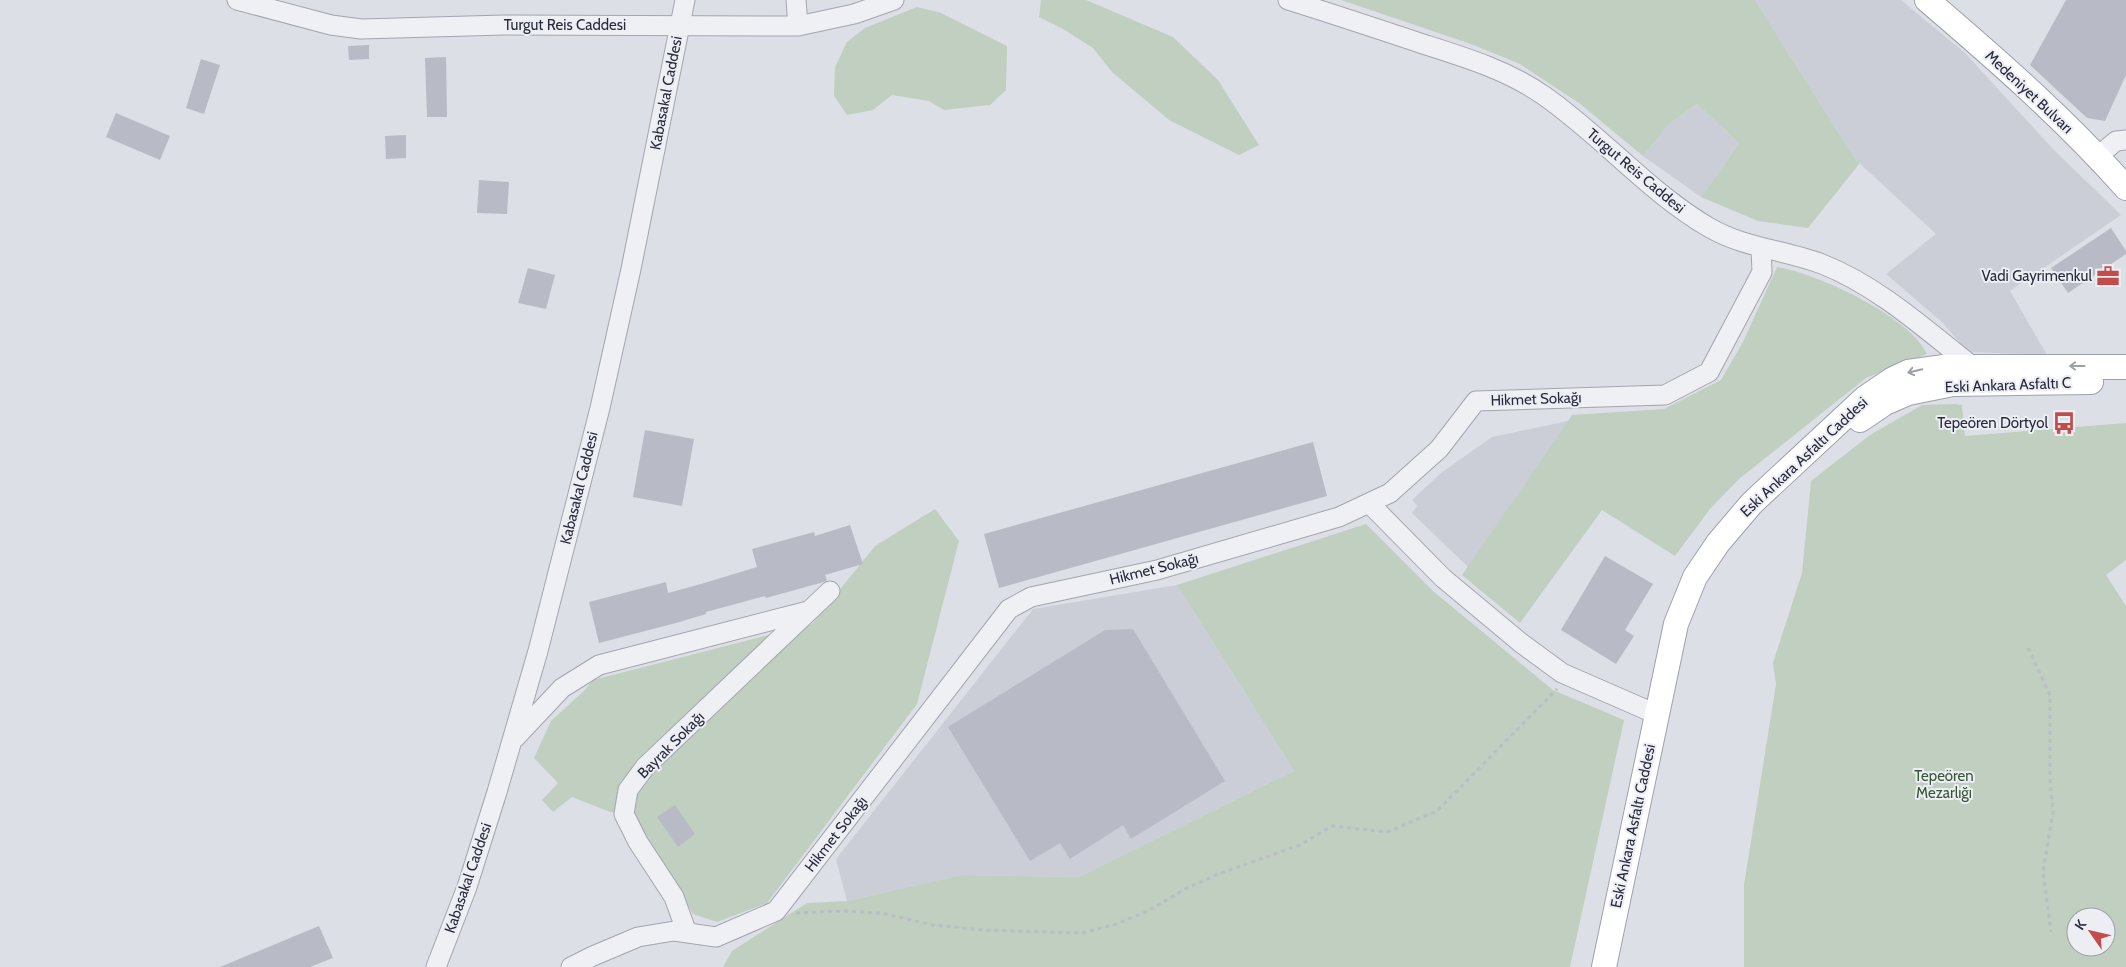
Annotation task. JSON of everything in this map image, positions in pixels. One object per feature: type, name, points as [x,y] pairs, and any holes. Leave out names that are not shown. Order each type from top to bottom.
[{"type":"main road","name":"Medeniyet Bulvarı","points":[[1927,0],[1982,48],[2098,156],[2126,188]]},
{"type":"main road","name":"Eski Ankara Asfaltı Caddesi","points":[[1604,967],[1676,624],[1696,577],[1718,543],[1752,503],[1865,398],[1893,379],[1908,372],[1925,368],[1972,366],[2126,366]]},
{"type":"main road","name":"Eski Ankara Asfaltı C","points":[[1792,465],[1885,403],[1914,392],[1953,384],[2126,382]]},
{"type":"street","name":"Turgut Reis Caddesi","points":[[237,0],[331,25],[361,29],[476,26],[798,26],[854,14],[892,0]]},
{"type":"street","name":"Kabasakal Caddesi","points":[[436,967],[467,887],[538,651],[600,408],[631,269],[685,0]]},
{"type":"street","points":[[796,0],[798,26]]},
{"type":"street","name":"Turgut Reis Caddesi","points":[[1288,0],[1474,60],[1508,75],[1542,94],[1568,114],[1688,214],[1738,241],[1761,249],[1796,256],[1822,264],[1854,280],[1908,315],[1972,366]]},
{"type":"street","points":[[2098,156],[2121,140],[2126,125]]},
{"type":"street","name":"Hikmet Sokağı","points":[[571,967],[638,937],[674,931],[716,937],[776,911],[1008,609],[1031,597],[1157,570],[1339,517],[1390,493],[1439,449],[1476,401],[1665,395],[1710,372],[1762,272],[1761,249]]},
{"type":"street","points":[[1369,503],[1443,578],[1562,673],[1656,714]]},
{"type":"street","name":"Bayrak Sokağı","points":[[686,933],[674,897],[638,842],[624,814],[628,790],[645,767],[830,591]]},
{"type":"street","points":[[512,741],[562,688],[599,665],[810,611]]},
{"type":"path","points":[[2028,648],[2050,694],[2050,779],[2053,812],[2043,871],[2051,932]]},
{"type":"path","points":[[769,914],[844,911],[880,913],[933,926],[982,930],[1081,933],[1116,924],[1148,910],[1185,889],[1218,874],[1300,845],[1332,826],[1387,832],[1437,811],[1569,676]]},
{"type":"shaded area","points":[[1755,0],[1901,0],[1965,53],[2052,148],[2121,215],[2010,291],[2047,355],[1968,352],[1942,322],[1886,274],[1936,234],[1855,159]]},
{"type":"shaded area","points":[[1697,104],[1739,143],[1701,197],[1643,156],[1669,124]]},
{"type":"shaded area","points":[[1568,421],[1468,567],[1412,513],[1417,506],[1412,500],[1441,473],[1492,437]]},
{"type":"shaded area","points":[[1177,585],[1294,771],[1079,877],[961,875],[847,901],[836,859],[1033,609]]},
{"type":"green space","points":[[1041,0],[1086,0],[1173,37],[1218,80],[1259,145],[1239,155],[1169,120],[1112,72],[1093,48],[1063,29],[1039,17]]},
{"type":"green space","points":[[1341,0],[1755,0],[1855,159],[1860,163],[1808,228],[1758,221],[1701,197],[1739,143],[1697,104],[1669,124],[1643,156],[1579,103],[1520,64],[1471,44]]},
{"type":"green space","points":[[917,7],[941,13],[1007,46],[1006,90],[990,105],[944,110],[929,101],[892,95],[873,110],[847,115],[834,96],[835,67],[847,42],[865,28]]},
{"type":"green space","points":[[1777,267],[1815,278],[1861,299],[1902,326],[1918,340],[1927,354],[1866,378],[1739,479],[1710,509],[1675,556],[1602,510],[1520,623],[1462,575],[1572,415],[1664,409],[1721,380],[1743,342]]},
{"type":"green space","name":"Tepeören Mezarlığı","points":[[1922,405],[1962,405],[1965,436],[2126,423],[2126,560],[2106,575],[2126,606],[2126,967],[1744,967],[1744,885],[1776,684],[1773,663],[1802,573],[1811,481],[1870,435]]},
{"type":"green space","points":[[935,509],[959,541],[917,704],[767,903],[717,922],[693,914],[632,815],[610,812],[572,797],[553,812],[542,800],[558,783],[534,758],[551,721],[584,691],[593,680],[812,624],[875,546]]},
{"type":"green space","points":[[1366,524],[1433,591],[1553,690],[1624,720],[1570,967],[723,967],[732,951],[807,903],[847,901],[961,875],[1079,877],[1294,771],[1177,585]]},
{"type":"building","points":[[2066,0],[2126,0],[2126,75],[2105,121],[2087,118],[2030,65]]},
{"type":"building","points":[[369,45],[369,59],[349,60],[348,46]]},
{"type":"building","points":[[446,57],[447,117],[427,117],[425,58]]},
{"type":"building","points":[[201,59],[220,65],[204,114],[186,108]]},
{"type":"building","points":[[116,113],[170,136],[160,160],[106,137]]},
{"type":"building","points":[[406,135],[406,158],[386,159],[385,136]]},
{"type":"building","points":[[479,180],[509,182],[507,214],[477,213]]},
{"type":"building","points":[[2111,228],[2126,254],[2068,293],[2051,268]]},
{"type":"building","points":[[528,268],[555,275],[546,309],[518,303]]},
{"type":"building","points":[[645,430],[694,439],[682,506],[633,497]]},
{"type":"building","points":[[1313,442],[1327,496],[999,588],[984,534]]},
{"type":"building","points":[[850,525],[863,564],[825,575],[827,580],[824,582],[766,598],[765,596],[706,612],[706,614],[676,623],[599,643],[589,602],[666,582],[668,593],[701,584],[757,567],[752,549],[814,532],[815,536]]},
{"type":"building","points":[[1605,556],[1653,584],[1625,630],[1634,636],[1616,664],[1561,630]]},
{"type":"building","points":[[1133,629],[1225,781],[1131,839],[1123,825],[1070,859],[1060,843],[1030,861],[948,727],[1105,630]]},
{"type":"building","points":[[675,805],[695,834],[678,847],[657,817]]},
{"type":"building","points":[[319,926],[333,958],[310,967],[220,967]]},
{"type":"place","name":"Vadi Gayrimenkul","points":[[2108,276]]},
{"type":"place","name":"Tepeören Dörtyol","points":[[2064,423]]}]
